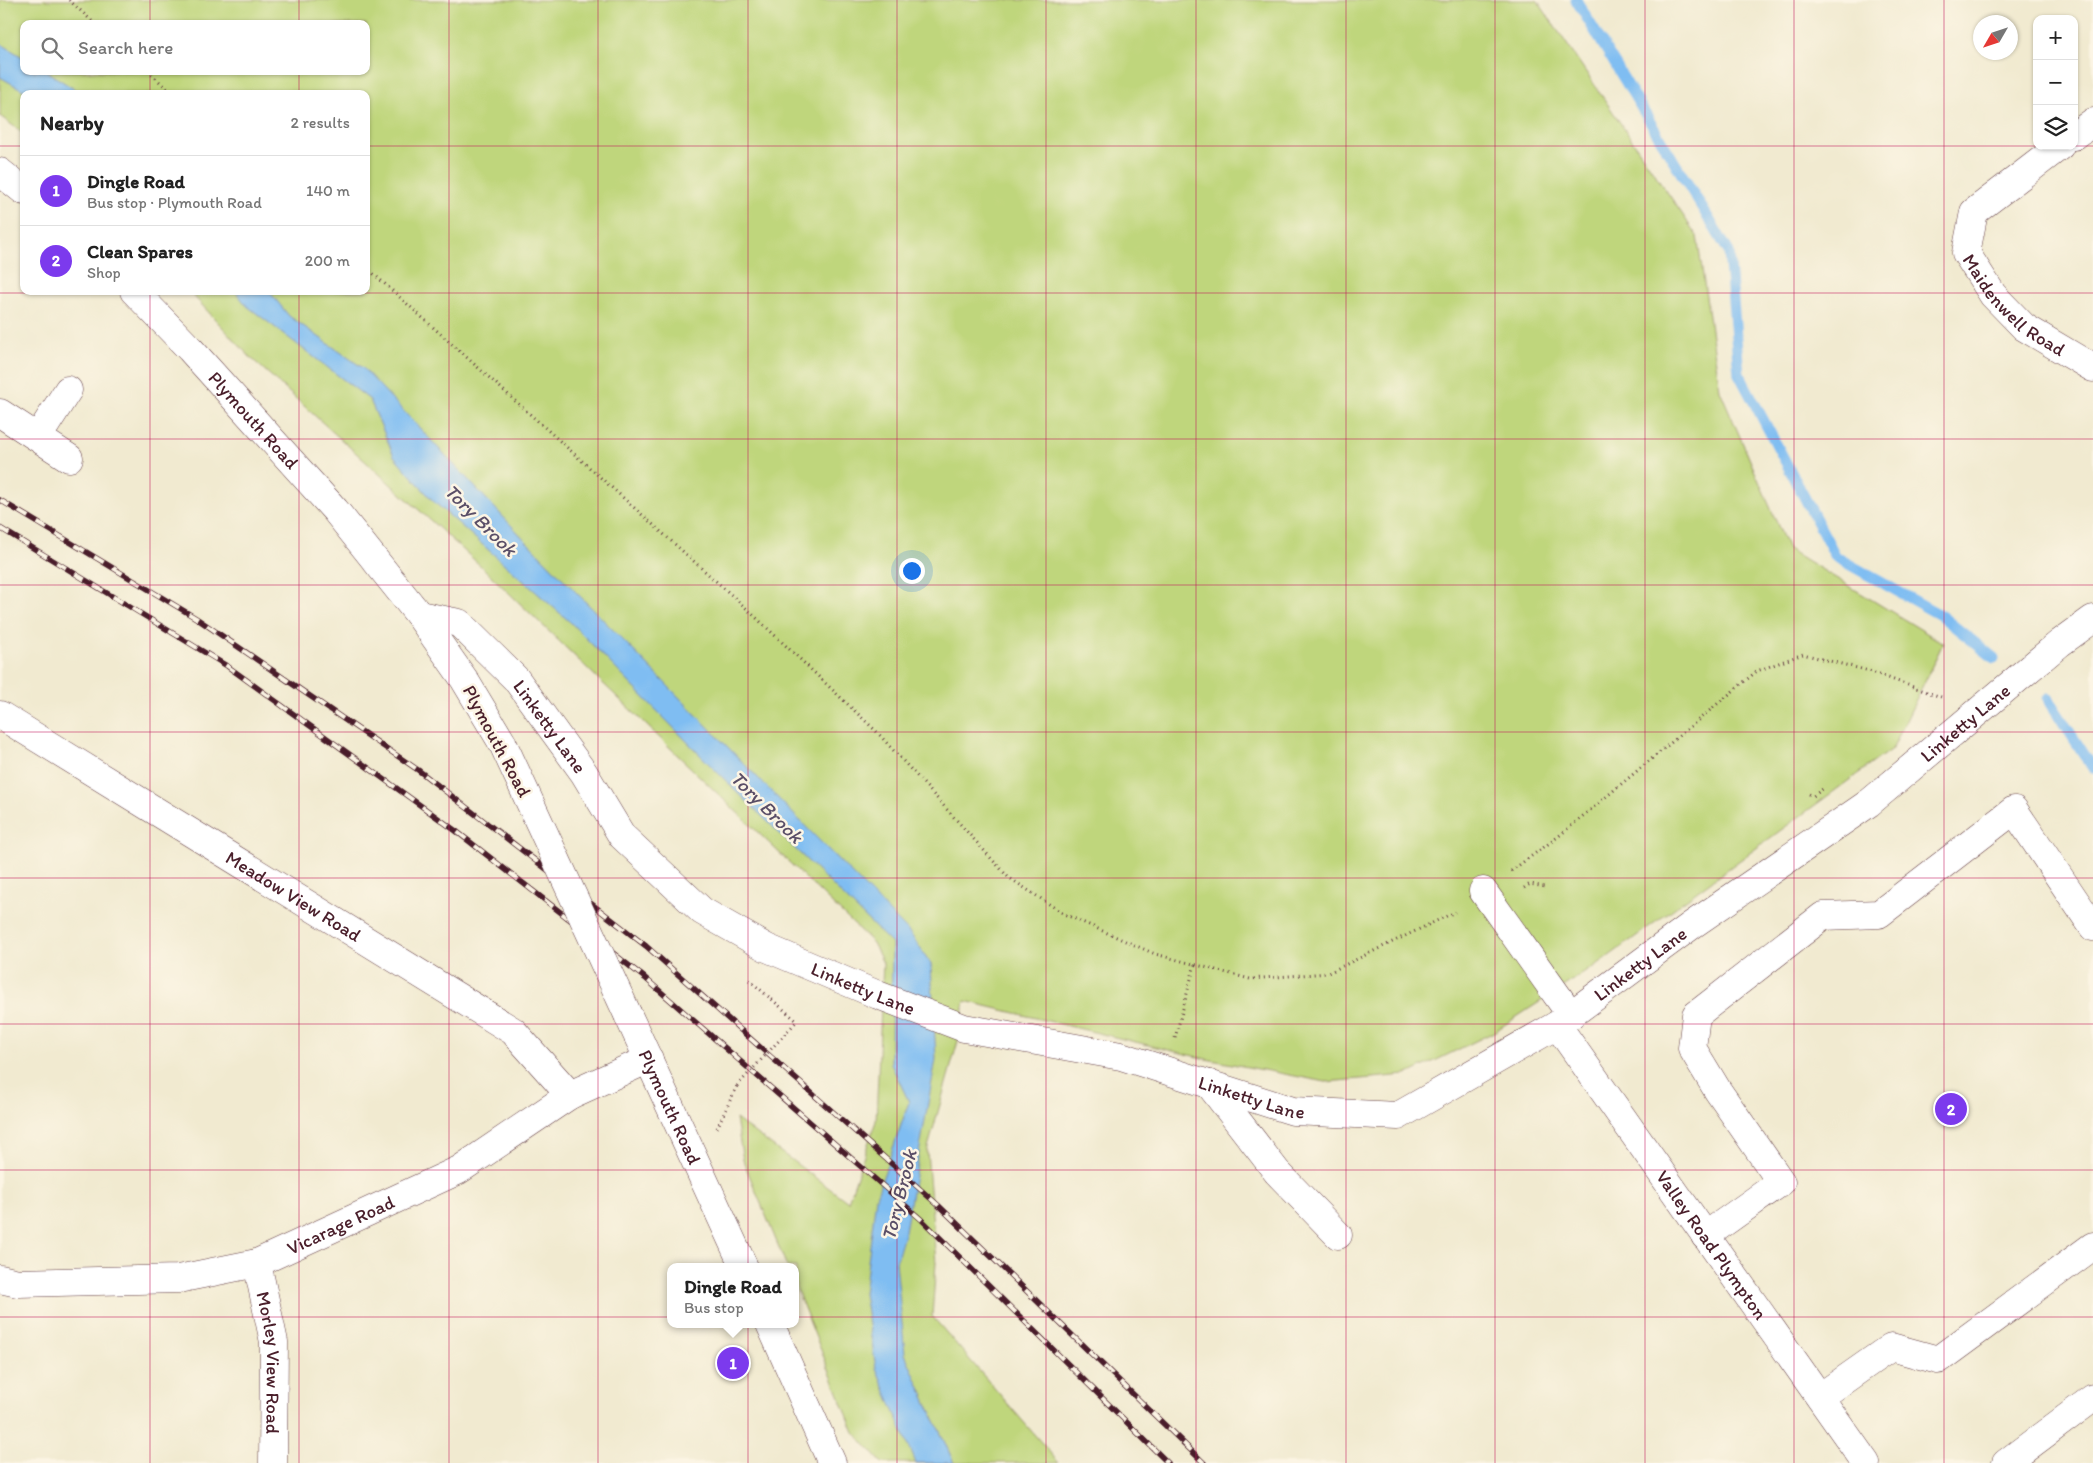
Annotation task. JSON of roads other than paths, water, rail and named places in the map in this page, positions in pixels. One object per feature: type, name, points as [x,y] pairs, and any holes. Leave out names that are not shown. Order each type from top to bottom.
[{"type":"street","points":[[2078,133],[2093,122]]},
{"type":"street","name":"Maidenwell Road","points":[[2055,150],[1974,212],[1966,253],[1993,295],[2024,327],[2093,368]]},
{"type":"street","points":[[0,172],[20,188]]},
{"type":"street","name":"Plymouth Road","points":[[138,295],[190,349],[335,510],[419,615],[464,678],[503,744],[742,1263]]},
{"type":"street","points":[[38,437],[68,390]]},
{"type":"street","points":[[0,413],[70,458]]},
{"type":"street","name":"Linketty Lane","points":[[419,615],[459,623],[516,680],[584,773],[622,836],[702,912],[767,948],[878,995],[964,1028],[1121,1056],[1293,1112],[1398,1116],[1564,1020],[1692,925],[1869,803],[2060,643],[2093,619]]},
{"type":"street","name":"Meadow View Road","points":[[0,715],[513,1031],[570,1095]]},
{"type":"street","points":[[1705,1236],[1781,1182],[1718,1091],[1692,1048],[1696,1015],[1823,916],[1880,914],[2014,810],[2093,928]]},
{"type":"street","name":"Valley Road Plympton","points":[[1483,891],[1564,1020],[1705,1236],[1866,1463]]},
{"type":"street","name":"Vicarage Road","points":[[0,1279],[18,1283],[178,1279],[257,1263],[459,1170],[570,1095],[649,1059]]},
{"type":"street","points":[[1208,1084],[1277,1172],[1338,1235]]},
{"type":"street","points":[[1820,1397],[1891,1347],[1938,1360],[2093,1246]]},
{"type":"street","name":"Morley View Road","points":[[257,1263],[274,1342],[273,1463]]},
{"type":"street","points":[[772,1328],[832,1463]]},
{"type":"street","points":[[2006,1463],[2093,1398]]},
{"type":"water","points":[[0,43],[20,56],[20,75],[52,75],[76,90],[23,90],[0,77]]},
{"type":"water","name":"Tory Brook","points":[[238,295],[272,295],[289,316],[363,368],[525,540],[909,932],[931,964],[936,1059],[905,1231],[896,1262],[905,1354],[954,1463],[916,1463],[876,1368],[864,1294],[876,1197],[909,1102],[891,1064],[892,944],[713,768],[570,622],[433,501],[394,456],[370,400],[247,306]]},
{"type":"waterway","points":[[1576,0],[1729,252],[1739,374],[1836,557],[1940,615],[1994,658]]},
{"type":"waterway","points":[[2048,699],[2093,768]]},
{"type":"railway","points":[[0,500],[196,618],[418,770],[646,946],[938,1205],[1204,1463]]},
{"type":"railway","points":[[0,528],[227,666],[456,831],[645,978],[922,1220],[1168,1463]]},
{"type":"place","name":"Clean Spares","points":[[1951,1109]]},
{"type":"place","name":"Dingle Road","points":[[733,1363]]}]
